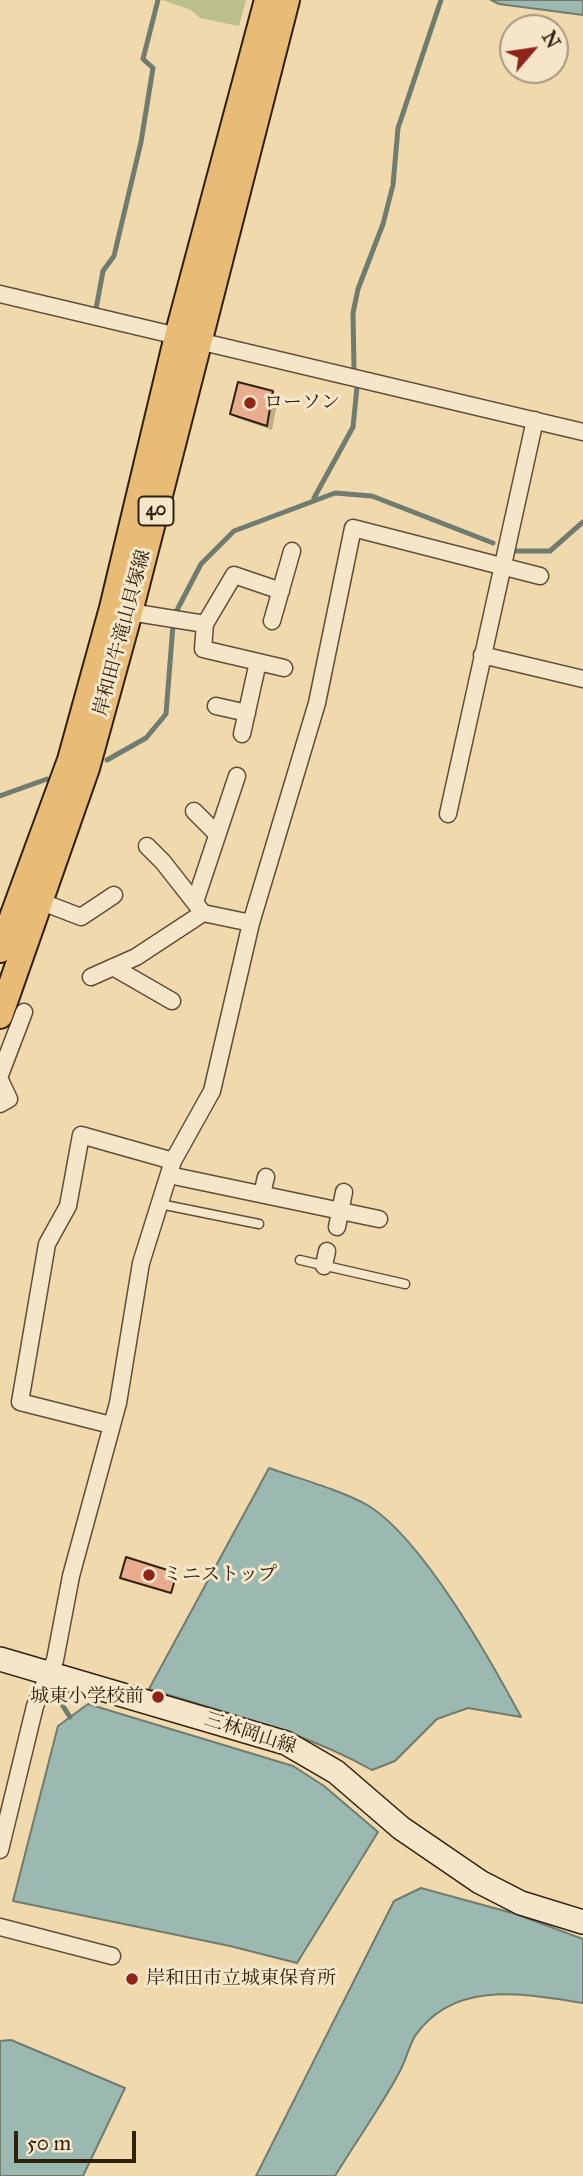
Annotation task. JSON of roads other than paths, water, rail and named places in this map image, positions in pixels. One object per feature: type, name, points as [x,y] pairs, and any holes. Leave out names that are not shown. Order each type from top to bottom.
[{"type":"main road","name":"岸和田牛滝山貝塚線","points":[[12,1014],[42,902],[87,768],[130,612],[188,338],[267,0]]},
{"type":"main road","name":"岸和田牛滝山貝塚線","points":[[0,950],[69,760],[287,0]]},
{"type":"main road","name":"三林岡山線","points":[[0,1659],[286,1743],[336,1772],[401,1828],[480,1882],[521,1902],[583,1922]]},
{"type":"street","points":[[0,295],[583,432]]},
{"type":"street","points":[[448,814],[535,420]]},
{"type":"street","points":[[0,1850],[35,1706],[55,1660],[72,1576],[118,1403],[141,1263],[171,1168],[212,1091],[251,923],[317,703],[353,528],[540,576]]},
{"type":"street","points":[[272,621],[292,551]]},
{"type":"street","points":[[281,591],[234,575],[205,624],[203,649],[284,668]]},
{"type":"street","points":[[130,612],[205,624]]},
{"type":"street","points":[[482,655],[583,679]]},
{"type":"street","points":[[242,734],[258,662]]},
{"type":"street","points":[[216,706],[247,713]]},
{"type":"street","points":[[91,977],[136,957],[199,907],[216,833],[237,776]]},
{"type":"street","points":[[194,811],[216,833]]},
{"type":"street","points":[[148,846],[199,907],[251,923]]},
{"type":"street","points":[[42,902],[81,917],[114,895]]},
{"type":"street","points":[[113,967],[172,1001]]},
{"type":"street","points":[[0,1104],[9,1099],[0,1077],[12,1014]]},
{"type":"street","points":[[111,1425],[20,1402],[47,1244],[68,1206],[81,1135],[171,1168],[262,1195],[379,1219]]},
{"type":"street","points":[[262,1195],[266,1177]]},
{"type":"street","points":[[337,1227],[344,1192]]},
{"type":"street","points":[[0,1927],[112,1956]]},
{"type":"lane","points":[[160,1204],[259,1224]]},
{"type":"lane","points":[[300,1260],[325,1258],[405,1284]]},
{"type":"water","points":[[491,0],[583,0],[583,15],[499,4]]},
{"type":"water","points":[[269,1468],[359,1500],[390,1522],[433,1572],[454,1602],[521,1717],[468,1708],[437,1719],[395,1761],[372,1770],[319,1744],[149,1689]]},
{"type":"water","points":[[88,1704],[293,1766],[324,1786],[378,1832],[297,1963],[230,1946],[13,1901],[58,1726]]},
{"type":"water","points":[[421,1888],[516,1914],[583,1939],[583,2003],[515,1994],[470,1998],[450,2006],[431,2018],[415,2036],[393,2084],[335,2176],[256,2176],[394,1901]]},
{"type":"water","points":[[11,2040],[125,2088],[83,2176],[0,2176],[0,2041]]},
{"type":"waterway","points":[[96,309],[103,271],[114,256],[141,142],[153,68],[143,59],[158,0]]},
{"type":"waterway","points":[[354,369],[353,313],[358,289],[383,224],[393,185],[398,128],[441,0]]},
{"type":"waterway","points":[[314,498],[353,427],[357,387]]},
{"type":"waterway","points":[[176,612],[201,564],[234,531],[335,493],[372,496],[493,543]]},
{"type":"waterway","points":[[514,551],[550,551],[583,522]]},
{"type":"waterway","points":[[107,760],[146,738],[166,714],[173,625]]},
{"type":"waterway","points":[[0,796],[47,779]]},
{"type":"waterway","points":[[54,1692],[70,1717]]},
{"type":"place","name":"ローソン","points":[[250,403]]},
{"type":"place","name":"ミニストップ","points":[[149,1575]]},
{"type":"place","name":"城東小学校前","points":[[158,1697]]},
{"type":"place","name":"岸和田市立城東保育所","points":[[132,1979]]}]
